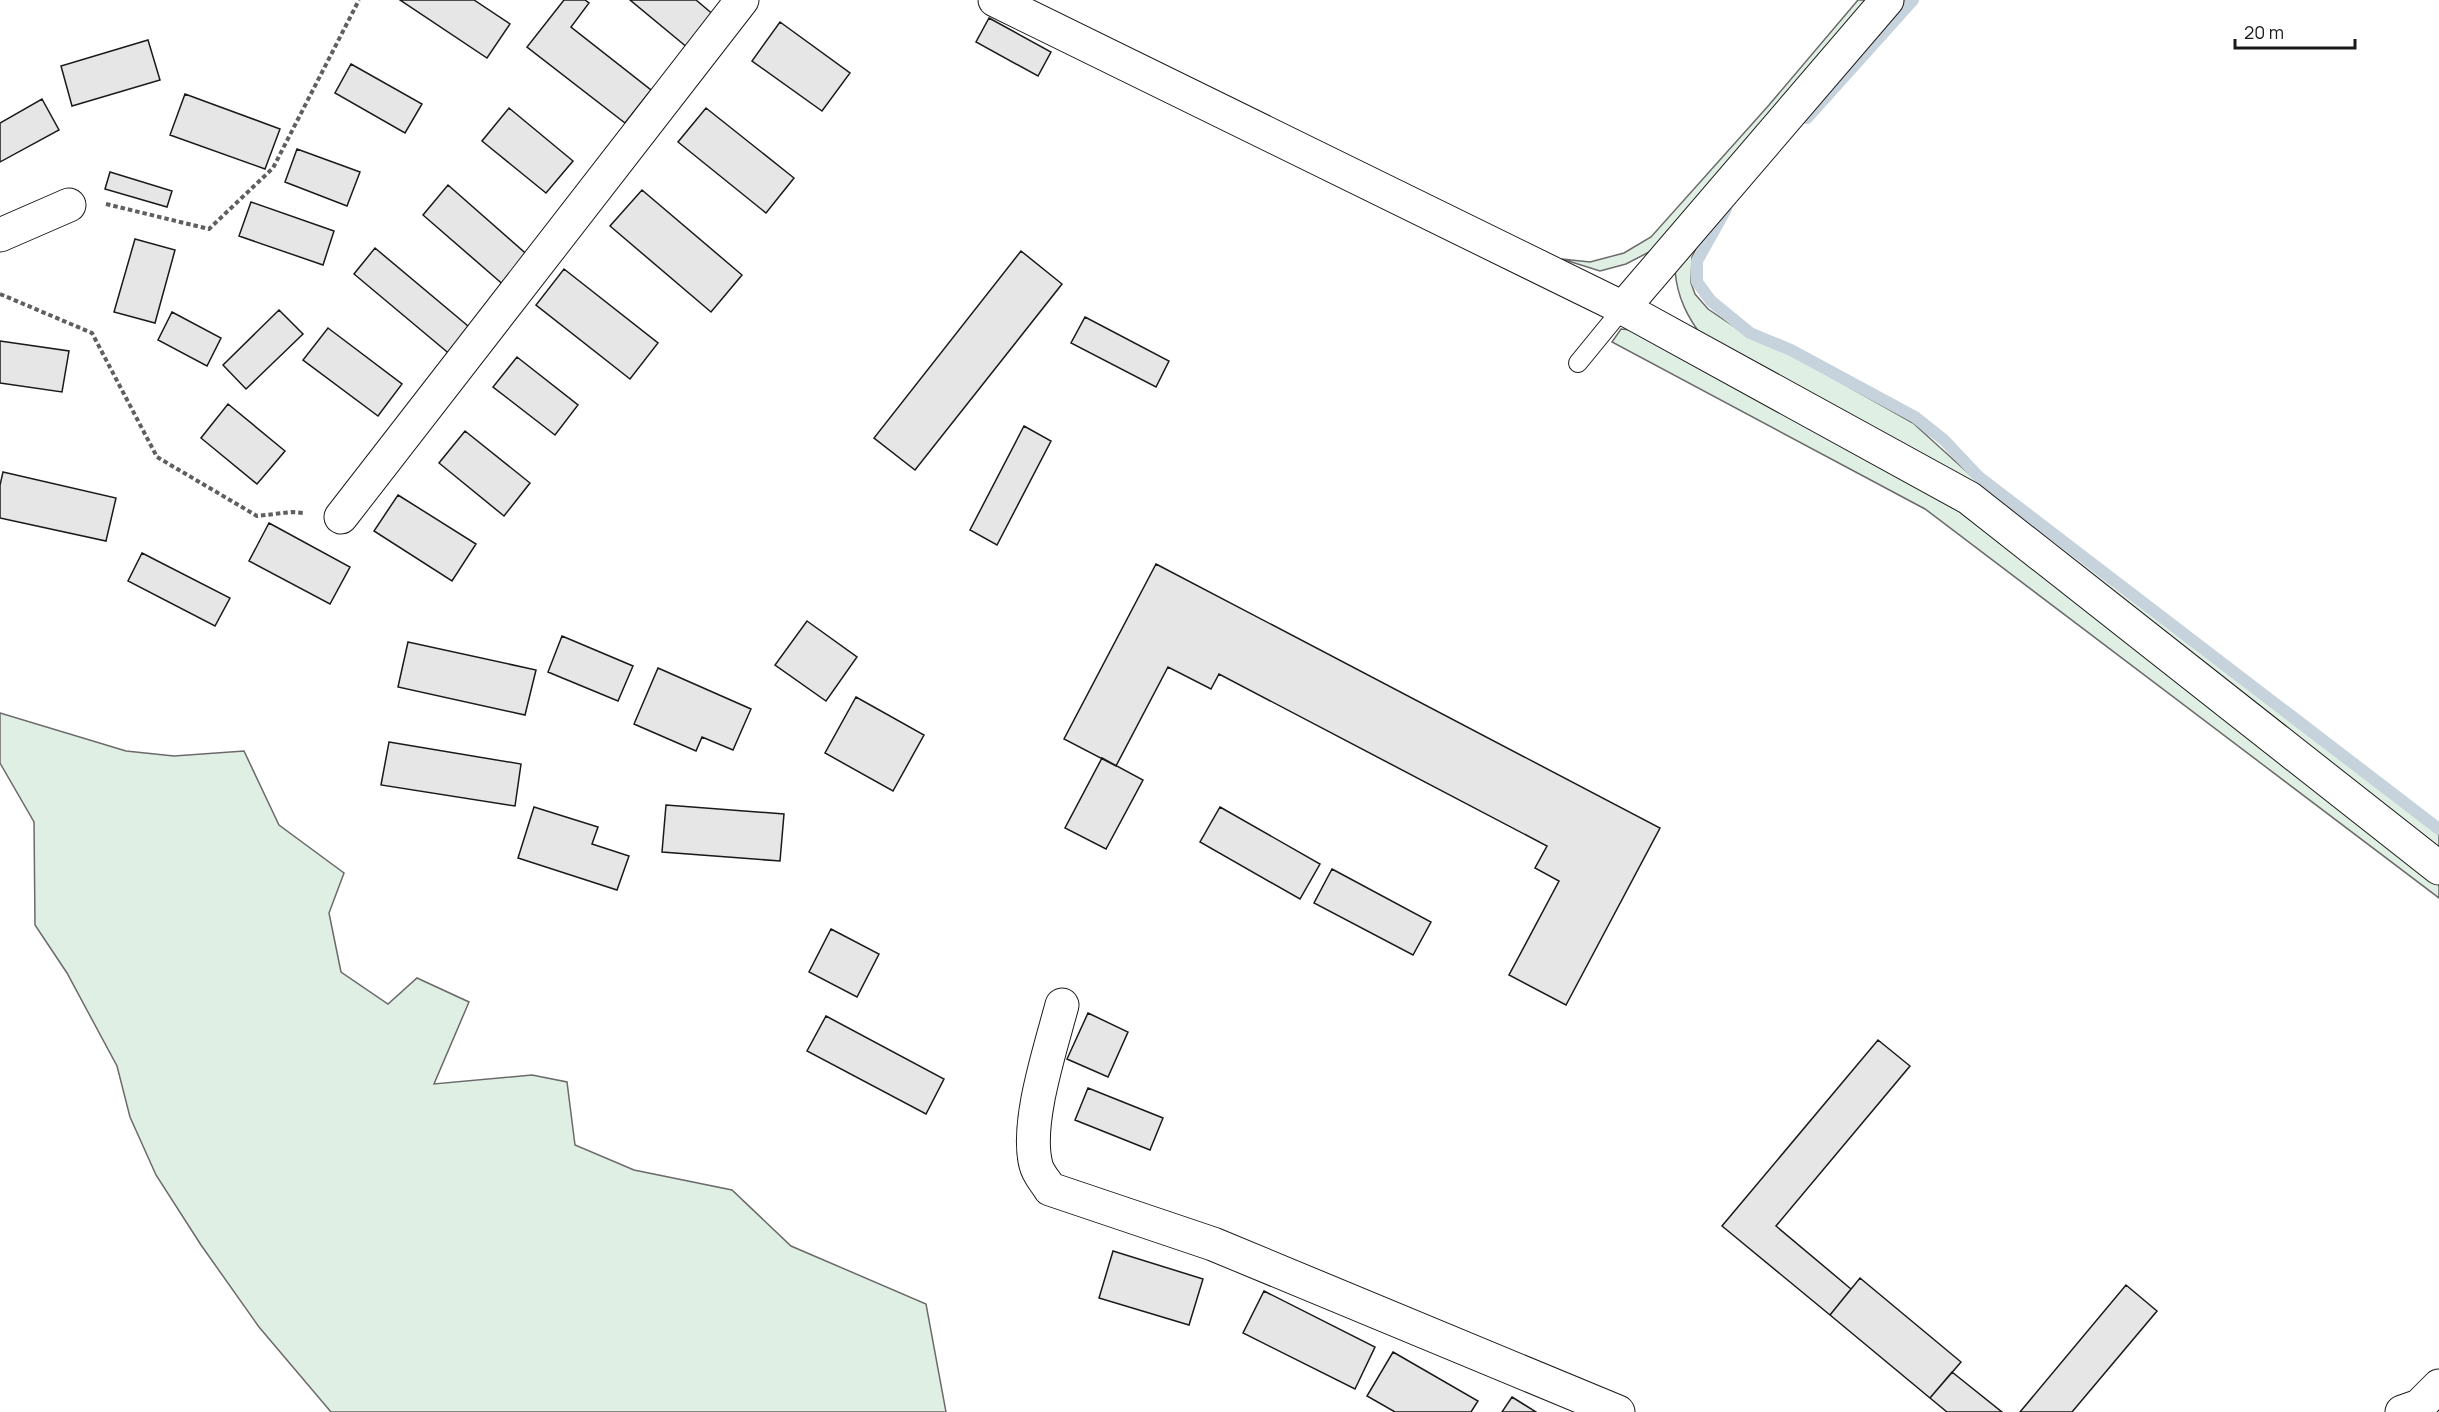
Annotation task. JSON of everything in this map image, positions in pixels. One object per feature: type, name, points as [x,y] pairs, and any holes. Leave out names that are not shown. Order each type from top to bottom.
[{"type":"street","points":[[341,517],[742,0]]},
{"type":"street","points":[[995,0],[1623,308],[1969,498],[2439,868]]},
{"type":"street","points":[[1623,308],[1887,0]]},
{"type":"street","points":[[0,235],[69,205]]},
{"type":"street","points":[[1062,1005],[1032,1138],[1036,1167],[1050,1189],[1213,1244],[1618,1412]]},
{"type":"street","points":[[2402,1412],[2419,1406],[2439,1386]]},
{"type":"lane","points":[[1578,363],[1623,308]]},
{"type":"path","points":[[69,205],[87,199],[209,229],[273,168],[359,0]]},
{"type":"path","points":[[0,294],[92,333],[157,457],[257,516],[292,512],[341,517]]},
{"type":"green space","points":[[1858,0],[1874,0],[1651,251],[1626,264],[1600,271],[1562,259],[1590,262],[1624,253],[1651,237],[1769,105]]},
{"type":"green space","points":[[1896,0],[1905,0],[1778,145],[1700,241],[1692,257],[1691,283],[1695,294],[1708,309],[1751,338],[1787,352],[1913,423],[1977,481],[2175,630],[2439,835],[2439,856],[1973,491],[1704,339],[1693,323],[1681,299],[1675,270]]},
{"type":"green space","points":[[1621,329],[1632,330],[1927,487],[2191,688],[2439,882],[2439,898],[1925,509],[1612,342]]},
{"type":"green space","points":[[0,713],[126,751],[174,756],[244,751],[279,825],[344,873],[329,913],[341,972],[388,1004],[417,978],[469,1002],[434,1084],[532,1075],[567,1082],[575,1145],[634,1170],[732,1190],[791,1246],[926,1304],[946,1412],[331,1412],[259,1327],[201,1245],[156,1175],[130,1117],[117,1066],[67,973],[35,925],[34,822],[0,763]]},
{"type":"building","points":[[400,0],[474,0],[510,24],[487,58]]},
{"type":"building","points":[[564,0],[585,0],[589,3],[571,27],[651,90],[625,123],[527,47]]},
{"type":"building","points":[[630,0],[696,0],[715,16],[688,48]]},
{"type":"building","points":[[989,18],[1051,52],[1038,76],[976,42]]},
{"type":"building","points":[[780,22],[850,73],[822,111],[752,61]]},
{"type":"building","points":[[148,40],[160,80],[72,106],[61,66]]},
{"type":"building","points":[[351,64],[422,104],[405,133],[335,93]]},
{"type":"building","points":[[185,94],[280,129],[265,169],[170,135]]},
{"type":"building","points":[[42,99],[59,130],[0,162],[0,123]]},
{"type":"building","points":[[509,108],[573,161],[546,193],[482,141]]},
{"type":"building","points":[[706,108],[794,178],[766,213],[678,142]]},
{"type":"building","points":[[297,149],[360,172],[347,206],[285,182]]},
{"type":"building","points":[[110,172],[172,191],[167,207],[105,189]]},
{"type":"building","points":[[448,185],[531,258],[506,287],[423,215]]},
{"type":"building","points":[[642,190],[742,275],[711,312],[610,226]]},
{"type":"building","points":[[251,202],[334,231],[323,265],[239,236]]},
{"type":"building","points":[[135,239],[175,250],[155,323],[114,312]]},
{"type":"building","points":[[375,248],[474,331],[452,356],[354,274]]},
{"type":"building","points":[[1021,251],[1062,284],[915,470],[874,438]]},
{"type":"building","points":[[564,269],[658,343],[630,379],[536,305]]},
{"type":"building","points":[[279,310],[303,334],[246,389],[223,365]]},
{"type":"building","points":[[172,312],[221,338],[207,366],[158,340]]},
{"type":"building","points":[[1085,317],[1169,361],[1156,387],[1071,343]]},
{"type":"building","points":[[328,328],[402,384],[378,416],[303,360]]},
{"type":"building","points":[[0,341],[69,351],[62,392],[0,383]]},
{"type":"building","points":[[517,357],[578,405],[555,435],[493,387]]},
{"type":"building","points":[[228,404],[285,451],[257,484],[201,438]]},
{"type":"building","points":[[1024,426],[1051,441],[997,545],[970,530]]},
{"type":"building","points":[[465,431],[530,483],[504,516],[439,463]]},
{"type":"building","points":[[3,472],[116,498],[106,541],[0,518],[0,485]]},
{"type":"building","points":[[398,495],[476,544],[452,581],[374,531]]},
{"type":"building","points":[[269,523],[350,567],[330,604],[249,561]]},
{"type":"building","points":[[142,553],[230,598],[215,626],[128,581]]},
{"type":"building","points":[[1156,564],[1660,828],[1566,1005],[1509,975],[1559,881],[1535,868],[1547,846],[1219,674],[1211,689],[1168,667],[1116,766],[1064,739]]},
{"type":"building","points":[[807,621],[857,657],[826,701],[775,665]]},
{"type":"building","points":[[562,636],[633,666],[618,701],[548,672]]},
{"type":"building","points":[[408,642],[536,670],[525,715],[398,687]]},
{"type":"building","points":[[658,668],[751,709],[733,750],[702,737],[696,751],[634,724]]},
{"type":"building","points":[[856,697],[924,735],[893,791],[825,753]]},
{"type":"building","points":[[389,742],[521,764],[515,806],[381,785]]},
{"type":"building","points":[[1102,758],[1143,780],[1106,849],[1065,828]]},
{"type":"building","points":[[666,805],[784,814],[780,861],[662,852]]},
{"type":"building","points":[[534,807],[598,827],[592,844],[629,856],[617,890],[518,858]]},
{"type":"building","points":[[1220,807],[1320,864],[1300,899],[1200,842]]},
{"type":"building","points":[[1332,869],[1431,922],[1413,955],[1314,903]]},
{"type":"building","points":[[831,929],[879,954],[857,997],[809,972]]},
{"type":"building","points":[[1088,1013],[1128,1032],[1108,1077],[1067,1059]]},
{"type":"building","points":[[826,1016],[944,1079],[926,1114],[807,1051]]},
{"type":"building","points":[[1878,1040],[1910,1066],[1776,1226],[1851,1289],[1830,1315],[1722,1226]]},
{"type":"building","points":[[1088,1088],[1163,1118],[1150,1150],[1075,1120]]},
{"type":"building","points":[[1113,1251],[1203,1279],[1189,1325],[1099,1298]]},
{"type":"building","points":[[1860,1278],[1961,1362],[1930,1398],[1830,1315]]},
{"type":"building","points":[[2126,1285],[2157,1311],[2072,1412],[2020,1412]]},
{"type":"building","points":[[1264,1291],[1375,1347],[1355,1389],[1243,1333]]},
{"type":"building","points":[[1393,1352],[1478,1401],[1471,1412],[1395,1412],[1367,1396]]},
{"type":"building","points":[[1952,1372],[2002,1412],[1947,1412],[1930,1398]]},
{"type":"building","points":[[1512,1397],[1536,1412],[1502,1412]]},
{"type":"waterway","points":[[1807,118],[1913,0]]},
{"type":"waterway","points":[[1726,209],[1697,261],[1697,282],[1711,301],[1750,333],[1791,350],[1915,417],[1944,440],[1979,477],[2439,829]]}]
